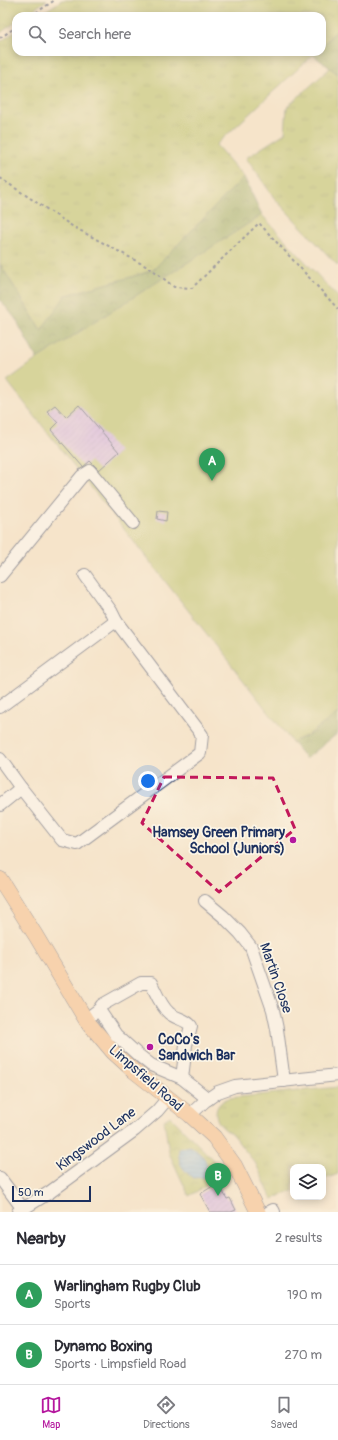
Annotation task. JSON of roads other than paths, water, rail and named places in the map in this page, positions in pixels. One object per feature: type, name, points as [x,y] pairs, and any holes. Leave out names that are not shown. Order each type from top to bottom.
[{"type":"main road","name":"Limpsfield Road","points":[[0,879],[86,1019],[113,1052],[134,1071],[190,1115],[214,1137],[235,1166],[258,1212]]},
{"type":"street","points":[[0,576],[82,476],[90,471],[134,523]]},
{"type":"street","points":[[0,760],[20,788],[62,840],[77,844],[200,753],[202,735],[116,621],[111,611],[85,575]]},
{"type":"street","points":[[0,707],[116,621]]},
{"type":"street","points":[[0,805],[20,788]]},
{"type":"street","name":"Martin Close","points":[[205,901],[223,916],[240,933],[251,947],[273,1010],[284,1081]]},
{"type":"street","points":[[86,1019],[98,1011],[102,1005],[142,982],[150,983],[169,1013],[188,1022],[190,1026],[182,1078]]},
{"type":"street","points":[[98,1011],[116,1035],[137,1054],[151,1065],[182,1078],[208,1099]]},
{"type":"street","points":[[190,1115],[218,1092],[235,1086],[338,1075]]},
{"type":"street","name":"Kingswood Lane","points":[[20,1210],[50,1192],[135,1130],[157,1112],[168,1098]]},
{"type":"street","points":[[0,1178],[20,1210]]},
{"type":"street","points":[[269,1212],[273,1210],[274,1212]]},
{"type":"water","points":[[190,1146],[202,1156],[206,1163],[207,1171],[205,1177],[193,1178],[180,1162],[179,1149]]},
{"type":"place","name":"Warlingham Rugby Club","points":[[212,481]]},
{"type":"place","name":"Hamsey Green Primary School (Juniors)","points":[[293,840]]},
{"type":"place","name":"CoCo's Sandwich Bar","points":[[150,1047]]},
{"type":"place","name":"Dynamo Boxing","points":[[218,1196]]}]
